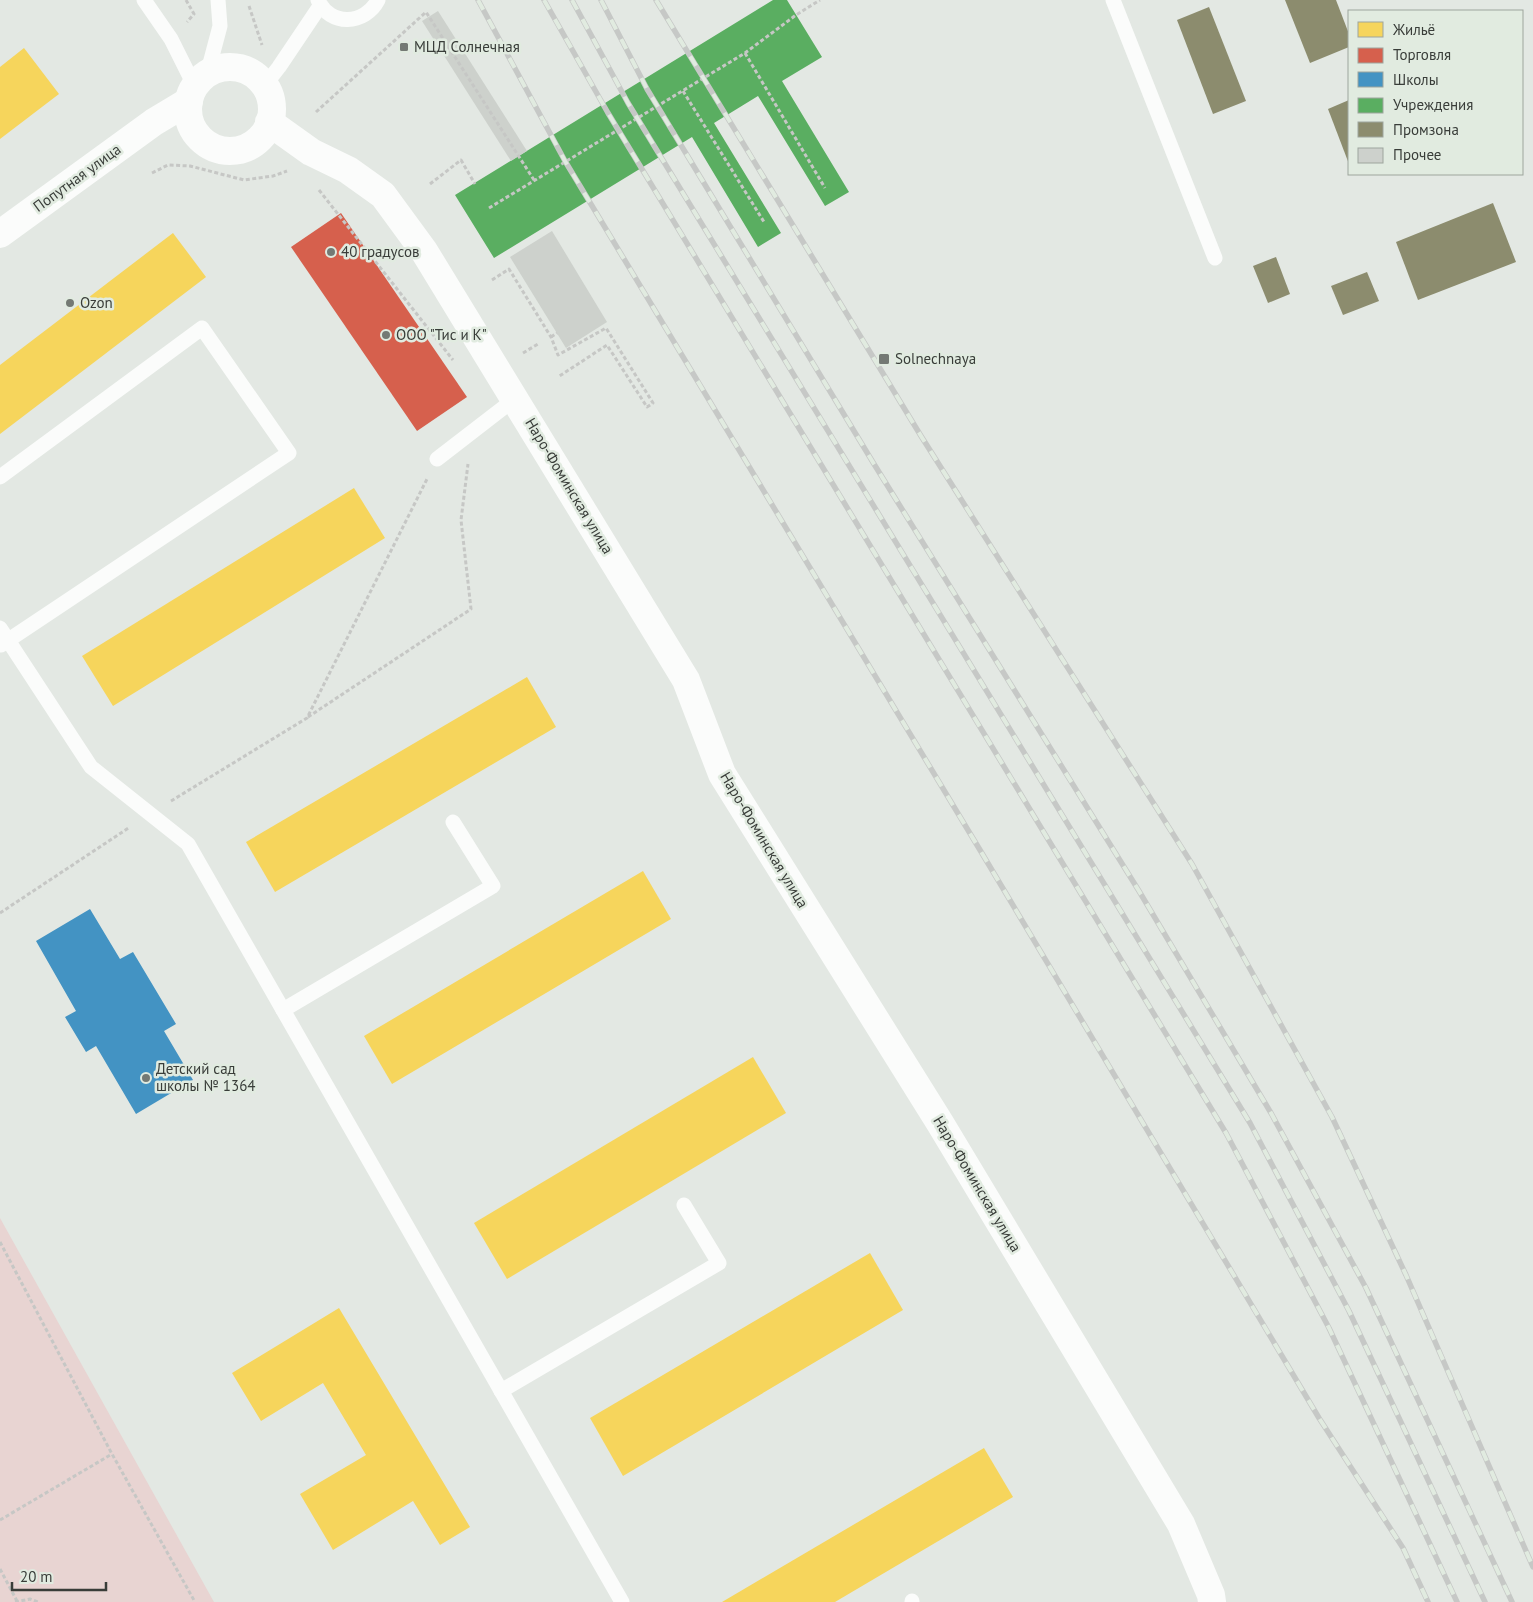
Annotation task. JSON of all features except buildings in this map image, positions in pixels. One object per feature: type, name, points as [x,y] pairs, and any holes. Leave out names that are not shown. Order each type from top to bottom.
[{"type":"street","points":[[154,122],[223,150],[245,148],[262,136],[270,122],[272,106],[264,85],[253,74],[238,68],[216,70],[197,88],[189,113],[191,123],[203,141]]},
{"type":"street","name":"Попутная улица","points":[[0,234],[154,122],[197,88]]},
{"type":"street","name":"Наро-Фоминская улица","points":[[270,122],[311,152],[348,170],[383,195],[424,251],[516,398],[686,680],[722,774],[940,1123],[1181,1524],[1211,1594],[1212,1602]]},
{"type":"lane","points":[[144,0],[171,39],[197,88]]},
{"type":"lane","points":[[197,88],[220,26],[218,0]]},
{"type":"lane","points":[[264,85],[279,68],[319,3],[337,18],[354,19],[369,12],[378,0]]},
{"type":"lane","points":[[1113,0],[1215,258]]},
{"type":"lane","points":[[0,477],[202,328],[289,453],[4,644]]},
{"type":"lane","points":[[437,459],[516,398]]},
{"type":"lane","points":[[0,628],[4,644],[91,767],[188,844],[622,1602]]},
{"type":"lane","points":[[283,1010],[493,886],[453,822]]},
{"type":"lane","points":[[501,1391],[719,1263],[684,1204]]},
{"type":"path","points":[[489,208],[745,53],[796,14],[820,0]]},
{"type":"path","points":[[249,6],[262,45]]},
{"type":"path","points":[[316,112],[426,12],[534,180]]},
{"type":"path","points":[[745,53],[825,188]]},
{"type":"path","points":[[682,91],[764,222]]},
{"type":"path","points":[[430,184],[461,160],[475,184]]},
{"type":"path","points":[[152,172],[168,166],[190,166],[244,180],[273,176],[288,170],[296,171]]},
{"type":"path","points":[[316,187],[455,362]]},
{"type":"path","points":[[492,280],[509,269],[550,337],[558,355],[606,328],[653,403],[647,407],[607,345],[558,377]]},
{"type":"path","points":[[550,337],[557,333]]},
{"type":"path","points":[[523,353],[538,344]]},
{"type":"path","points":[[307,718],[437,459]]},
{"type":"path","points":[[0,913],[150,814],[307,718],[471,609],[461,520],[469,462]]},
{"type":"path","points":[[0,1242],[112,1454],[195,1602]]},
{"type":"path","points":[[0,1520],[112,1454]]},
{"type":"path","points":[[0,1569],[16,1601],[30,1599],[38,1602]]},
{"type":"shaded area","points":[[0,1218],[214,1602],[0,1602]]},
{"type":"railway","points":[[478,0],[565,161],[1319,1418],[1403,1548],[1428,1602]]},
{"type":"railway","points":[[544,0],[608,113],[1226,1133],[1329,1328],[1457,1602]]},
{"type":"railway","points":[[572,0],[628,103],[1250,1123],[1349,1311],[1485,1602]]},
{"type":"railway","points":[[601,0],[647,89],[874,464],[1139,891],[1271,1113],[1366,1288],[1512,1602]]},
{"type":"railway","points":[[656,0],[921,436],[1192,864],[1332,1117],[1406,1275],[1533,1567]]},
{"type":"place","name":"МЦД Солнечная","points":[[404,47]]},
{"type":"place","name":"40 градусов","points":[[331,252]]},
{"type":"place","name":"Ozon","points":[[70,303]]},
{"type":"place","name":"ООО \"Тис и К\"","points":[[386,335]]},
{"type":"place","name":"Solnechnaya","points":[[884,359]]},
{"type":"place","name":"Детский сад школы № 1364","points":[[146,1078]]}]
